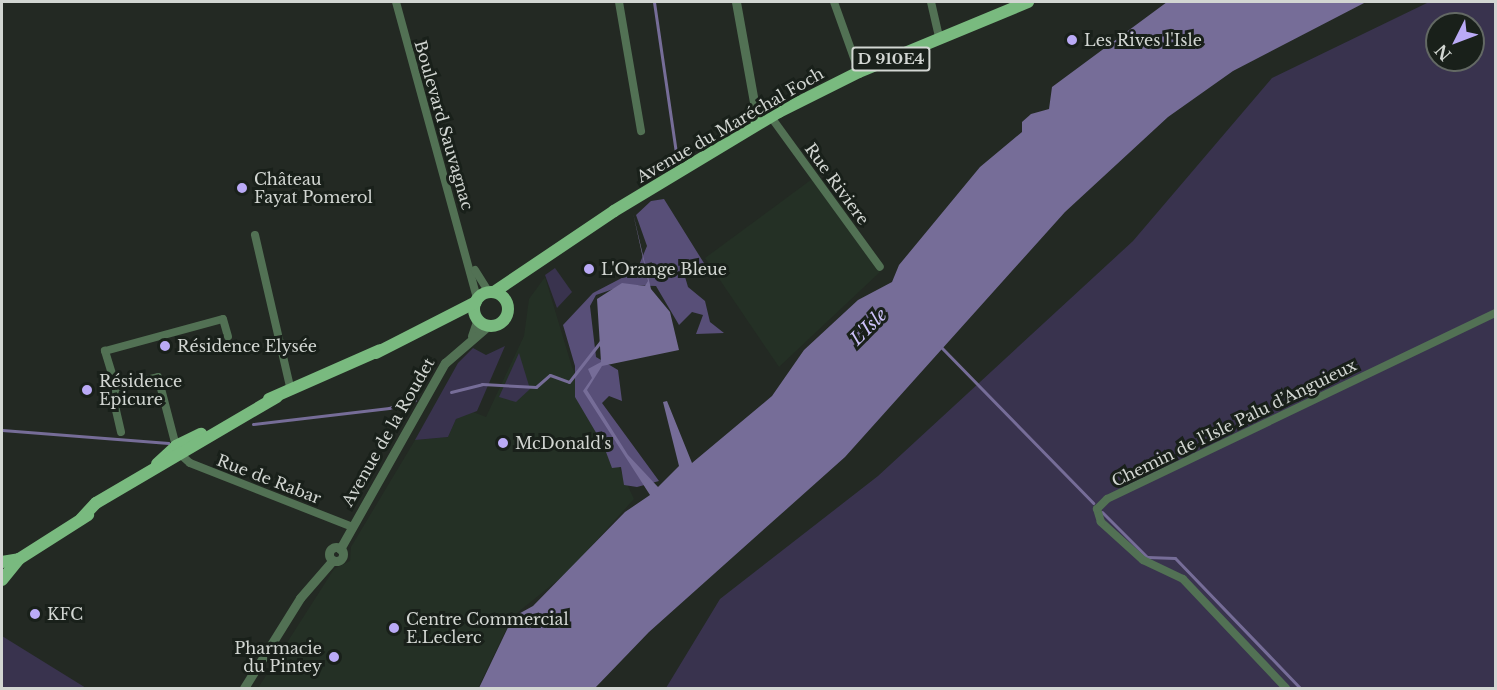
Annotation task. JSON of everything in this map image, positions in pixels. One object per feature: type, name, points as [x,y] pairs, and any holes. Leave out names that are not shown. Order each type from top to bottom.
[{"type":"main road","name":"Avenue du Maréchal Foch","points":[[479,312],[492,292],[758,124],[860,72],[1028,2]]},
{"type":"main road","name":"Avenue du Maréchal Foch","points":[[177,450],[277,397],[428,326],[479,312],[503,321],[507,302],[557,250]]},
{"type":"main road","points":[[492,292],[507,302]]},
{"type":"main road","points":[[2,580],[21,558],[81,519],[96,503],[133,482],[177,450]]},
{"type":"main road","points":[[2,562],[21,558]]},
{"type":"street","name":"Boulevard Sauvagnac","points":[[396,2],[467,255],[479,312]]},
{"type":"street","points":[[619,2],[641,131]]},
{"type":"street","points":[[736,2],[758,124]]},
{"type":"street","points":[[834,2],[860,72]]},
{"type":"street","points":[[931,2],[940,40]]},
{"type":"street","name":"Rue Riviere","points":[[771,117],[880,267]]},
{"type":"street","points":[[255,235],[291,391]]},
{"type":"street","name":"Boulevard Sauvagnac","points":[[467,255],[492,292]]},
{"type":"street","name":"Avenue de la Roudet","points":[[244,688],[300,598],[333,560],[341,559],[340,549],[350,526],[445,363],[472,336],[479,312]]},
{"type":"street","name":"Chemin de l'Isle Palu d’Anguieux","points":[[1286,688],[1183,579],[1143,560],[1101,522],[1097,509],[1107,499],[1496,313]]},
{"type":"street","points":[[121,432],[113,398],[116,387],[105,351],[223,319],[228,336]]},
{"type":"street","points":[[116,387],[158,377],[177,450]]},
{"type":"street","name":"Rue de Rabar","points":[[177,450],[190,463],[350,526]]},
{"type":"shaded area","points":[[1429,2],[1495,2],[1495,688],[666,688],[720,599],[878,476],[1133,241],[1272,78]]},
{"type":"shaded area","points":[[812,179],[880,272],[779,367],[705,258]]},
{"type":"shaded area","points":[[664,199],[707,268],[698,272],[681,263],[688,287],[705,301],[710,322],[724,333],[696,334],[703,315],[692,312],[679,325],[656,286],[625,285],[596,295],[590,306],[596,357],[618,370],[622,401],[609,396],[602,403],[659,481],[637,487],[624,485],[621,467],[612,468],[606,452],[594,449],[598,436],[575,397],[575,366],[563,325],[593,293],[637,270],[647,246],[636,215],[651,201]]},
{"type":"shaded area","points":[[555,268],[572,292],[557,308],[545,275]]},
{"type":"shaded area","points":[[545,277],[572,367],[634,499],[569,571],[512,617],[478,688],[258,688],[334,569],[350,561],[351,547],[415,440],[448,437],[456,419],[468,410],[486,417],[524,336],[529,299]]},
{"type":"shaded area","points":[[505,346],[477,411],[456,419],[448,437],[415,440],[458,363],[473,348],[486,355]]},
{"type":"shaded area","points":[[519,353],[530,389],[516,402],[499,397]]},
{"type":"shaded area","points":[[2,636],[86,688],[2,688]]},
{"type":"water","name":"L'Isle","points":[[1167,2],[1366,2],[1233,71],[1168,117],[1065,212],[845,457],[649,632],[595,688],[479,688],[513,617],[533,606],[625,512],[650,495],[583,391],[592,378],[588,369],[601,362],[597,299],[622,283],[645,286],[648,281],[633,213],[651,289],[670,312],[679,350],[602,366],[587,390],[628,455],[658,487],[679,466],[663,402],[667,401],[692,463],[772,396],[804,350],[858,300],[892,282],[899,265],[980,167],[1022,132],[1022,122],[1031,114],[1049,109],[1052,87]]},
{"type":"waterway","points":[[654,2],[677,159]]},
{"type":"waterway","points":[[451,392],[482,384],[536,387],[550,375],[569,382],[601,341]]},
{"type":"waterway","points":[[941,347],[1093,503]]},
{"type":"waterway","points":[[253,424],[389,408],[415,400]]},
{"type":"waterway","points":[[2,430],[168,443]]},
{"type":"waterway","points":[[1102,512],[1147,557],[1175,558],[1300,688]]},
{"type":"place","name":"Les Rives l'Isle","points":[[1072,40]]},
{"type":"place","name":"Château Fayat Pomerol","points":[[242,188]]},
{"type":"place","name":"L'Orange Bleue","points":[[589,269]]},
{"type":"place","name":"Résidence Elysée","points":[[165,346]]},
{"type":"place","name":"Résidence Epicure","points":[[87,390]]},
{"type":"place","name":"McDonald's","points":[[503,443]]},
{"type":"place","name":"KFC","points":[[35,614]]},
{"type":"place","name":"Centre Commercial E.Leclerc","points":[[394,628]]},
{"type":"place","name":"Pharmacie du Pintey","points":[[334,657]]}]
